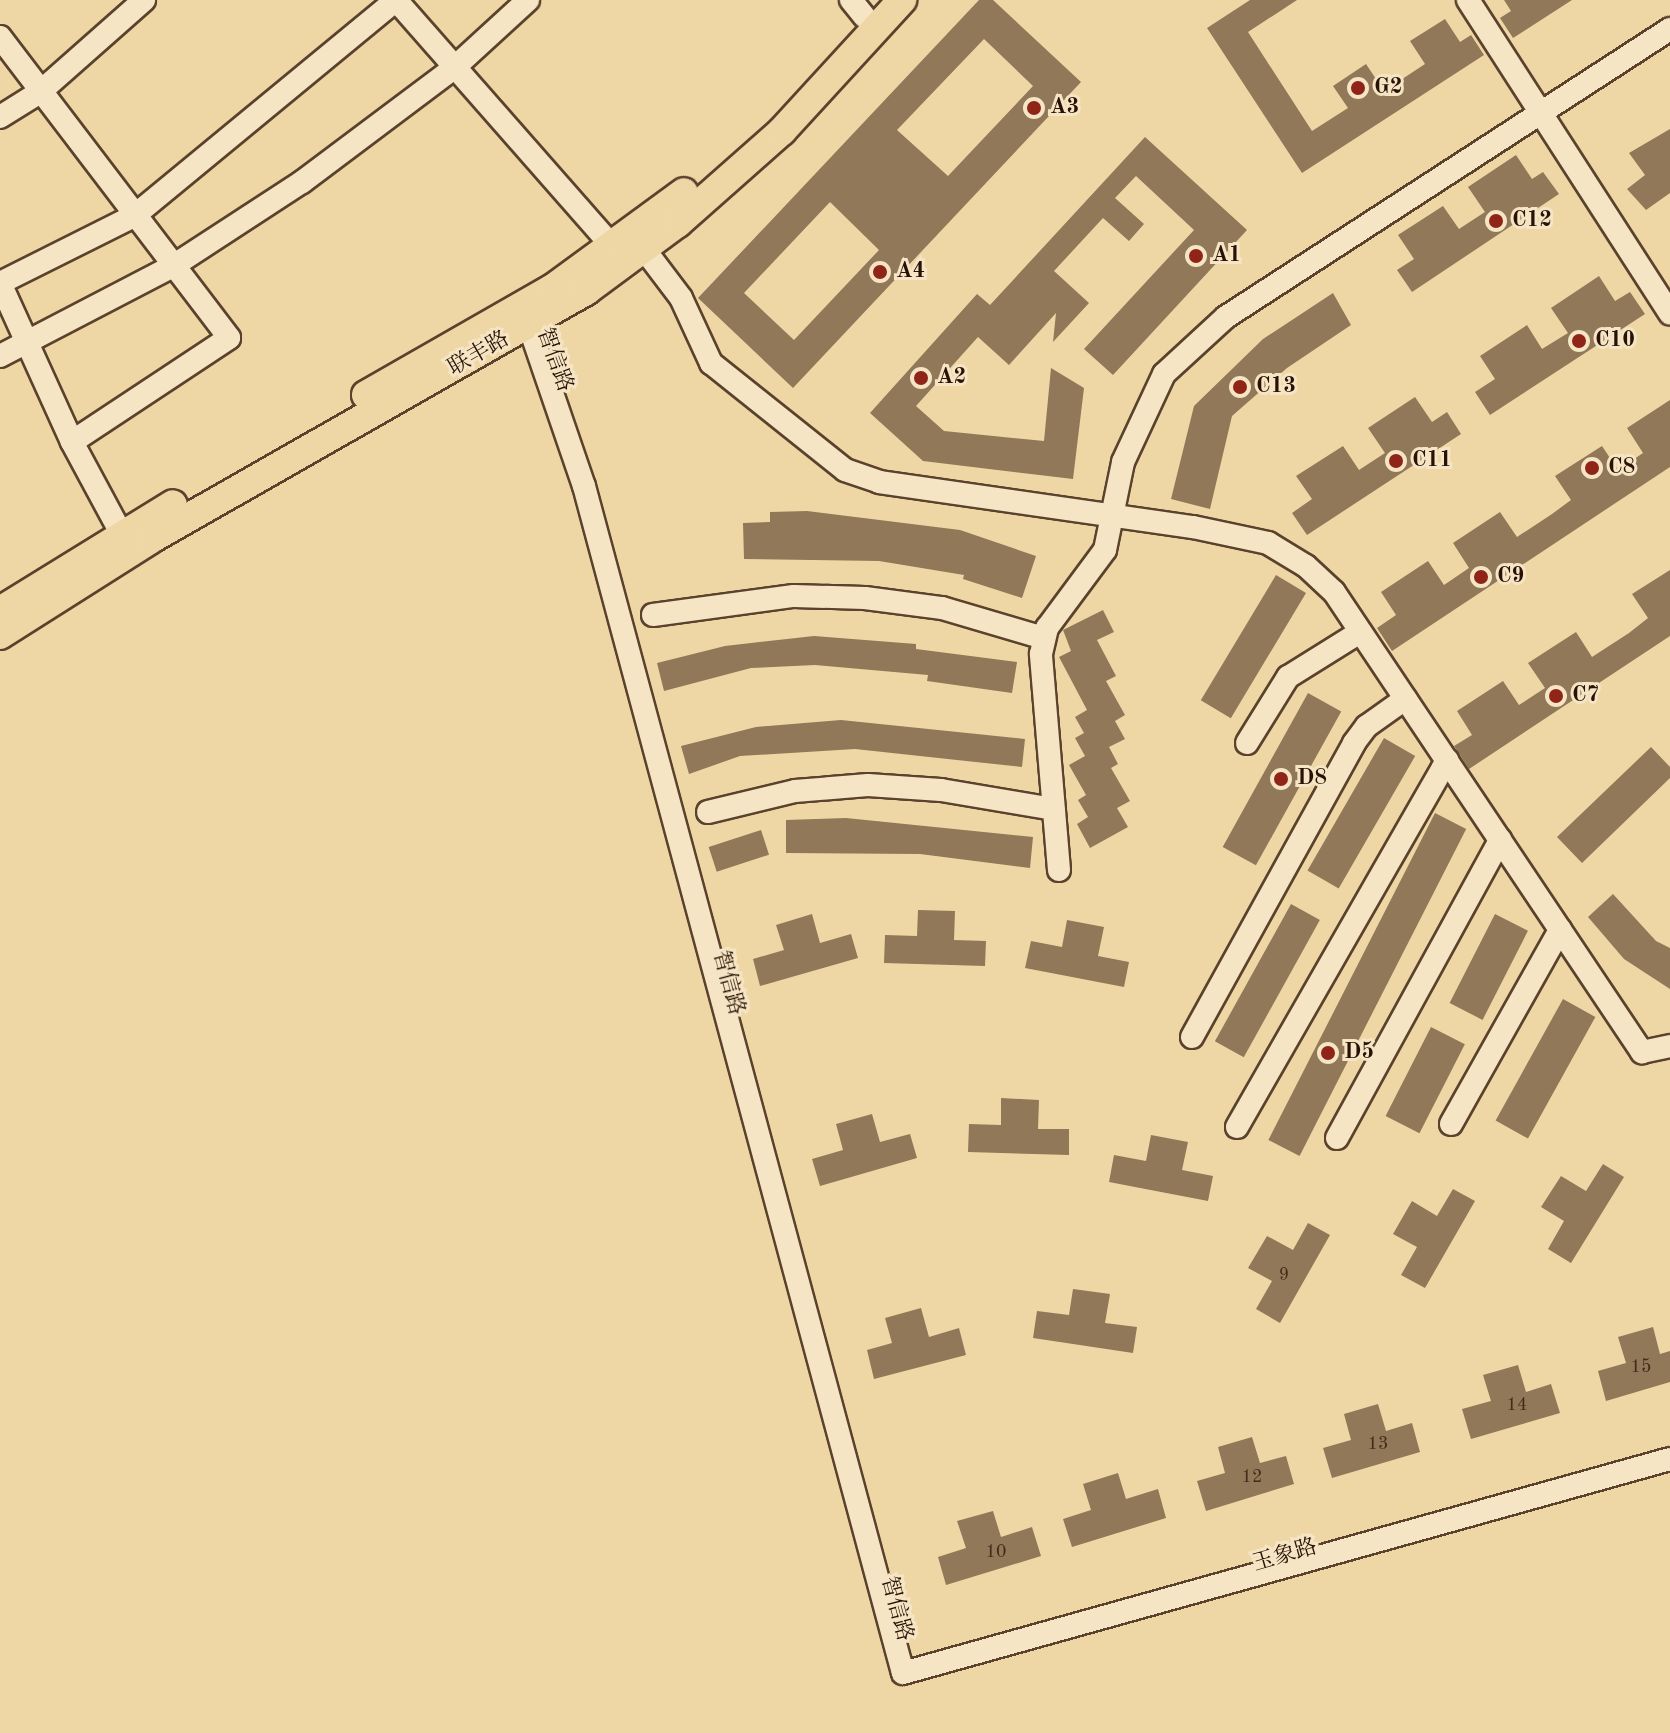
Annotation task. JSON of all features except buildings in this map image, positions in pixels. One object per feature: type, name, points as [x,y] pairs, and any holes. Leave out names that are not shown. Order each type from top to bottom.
[{"type":"main road","name":"联丰路","points":[[0,611],[121,533],[644,249],[782,131],[902,0]]},
{"type":"main road","name":"联丰路","points":[[0,635],[151,539],[531,312],[732,152],[864,5]]},
{"type":"street","points":[[0,117],[40,92],[144,0]]},
{"type":"street","points":[[121,533],[72,442],[0,283],[134,216],[396,0],[613,247]]},
{"type":"street","points":[[0,356],[173,266],[302,182],[455,67],[528,0]]},
{"type":"street","points":[[1468,0],[1670,314]]},
{"type":"street","points":[[1059,870],[1040,676],[1044,638],[1105,550],[1115,515],[1123,462],[1164,374],[1226,317],[1670,29]]},
{"type":"street","points":[[0,37],[229,338],[72,442]]},
{"type":"street","points":[[644,249],[681,298],[711,363],[845,470],[879,482],[1115,515],[1268,543],[1306,566],[1334,592],[1642,1052],[1670,1046]]},
{"type":"street","name":"智信路","points":[[531,312],[584,486],[907,1667]]},
{"type":"street","points":[[653,615],[794,596],[865,598],[942,608],[1044,638]]},
{"type":"street","points":[[1247,743],[1288,677],[1360,632]]},
{"type":"street","points":[[1192,1037],[1354,743],[1367,726],[1405,699]]},
{"type":"street","points":[[1237,1127],[1447,760]]},
{"type":"street","points":[[708,812],[795,791],[868,785],[941,790],[1053,809]]},
{"type":"street","points":[[1337,1138],[1500,840]]},
{"type":"street","points":[[1451,1124],[1560,930]]},
{"type":"street","name":"玉象路","points":[[907,1667],[1670,1449]]},
{"type":"street","name":"玉象路","points":[[907,1667],[1670,1459]]},
{"type":"place","name":"G2","points":[[1358,88]]},
{"type":"place","name":"A3","points":[[1034,108]]},
{"type":"place","name":"C12","points":[[1496,221]]},
{"type":"place","name":"A1","points":[[1196,256]]},
{"type":"place","name":"A4","points":[[880,272]]},
{"type":"place","name":"C10","points":[[1579,341]]},
{"type":"place","name":"A2","points":[[921,378]]},
{"type":"place","name":"C13","points":[[1240,387]]},
{"type":"place","name":"C11","points":[[1396,461]]},
{"type":"place","name":"C8","points":[[1592,468]]},
{"type":"place","name":"C9","points":[[1481,577]]},
{"type":"place","name":"C7","points":[[1556,696]]},
{"type":"place","name":"D8","points":[[1281,779]]},
{"type":"place","name":"D5","points":[[1328,1053]]}]
